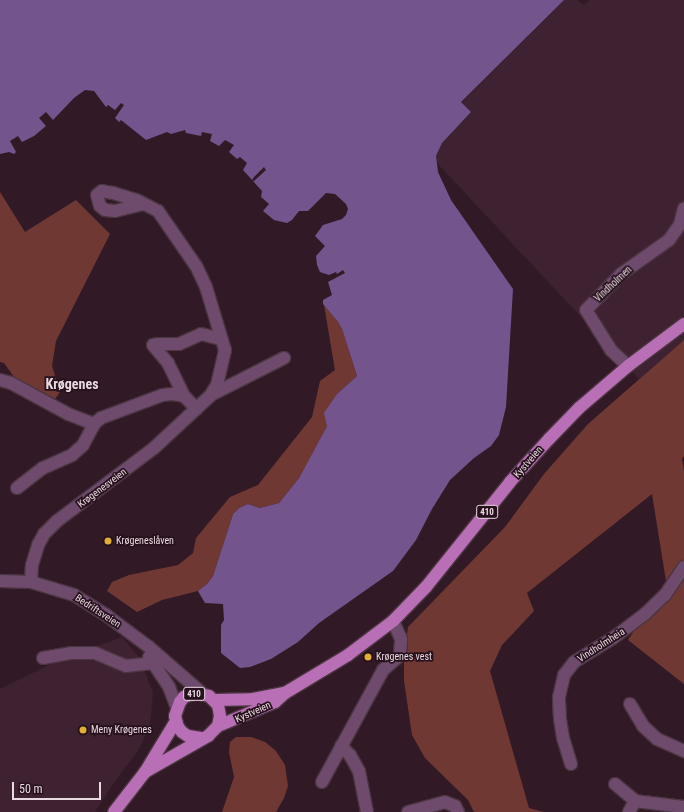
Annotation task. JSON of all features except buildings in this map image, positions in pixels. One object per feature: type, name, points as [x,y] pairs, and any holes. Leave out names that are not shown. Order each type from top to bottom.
[{"type":"main road","name":"Kystveien","points":[[218,726],[275,702],[285,693],[348,655],[393,621],[426,587],[510,482],[549,438],[579,408],[628,366],[684,324]]},
{"type":"main road","name":"Kystveien","points":[[214,700],[253,699],[285,693]]},
{"type":"main road","name":"410","points":[[114,812],[145,772],[176,721],[177,708],[184,698],[190,694],[203,694],[214,700],[218,705],[220,716],[218,726],[214,732],[201,738],[145,772]]},
{"type":"main road","points":[[176,721],[182,732],[188,736],[201,738]]},
{"type":"street","name":"Krøgenesveien","points":[[31,582],[32,565],[38,545],[44,534],[57,521],[154,448],[210,396],[217,385],[224,360],[225,350],[206,287],[196,266],[158,212],[143,204]]},
{"type":"street","name":"Vindholmen","points":[[628,366],[612,350],[586,310],[622,274],[669,240],[680,224],[684,208]]},
{"type":"street","points":[[197,409],[184,396],[168,363],[153,345],[179,344],[201,334],[221,339]]},
{"type":"street","points":[[210,396],[284,358]]},
{"type":"street","points":[[0,380],[11,383],[68,414],[94,424]]},
{"type":"street","points":[[17,488],[43,468],[72,455],[83,445],[94,424],[101,418],[163,395],[172,394],[184,396]]},
{"type":"street","name":"Vindholmheia","points":[[571,764],[563,738],[560,719],[559,697],[564,675],[574,662],[614,638],[645,614],[665,595],[684,567]]},
{"type":"street","name":"Bedriftsveien","points":[[0,580],[31,582],[74,595],[125,628],[166,660],[203,694]]},
{"type":"street","points":[[322,782],[383,670],[400,655],[401,638],[393,621]]},
{"type":"street","name":"Bedriftsveien","points":[[125,628],[154,663],[169,687],[177,708]]},
{"type":"street","points":[[43,658],[84,652],[95,653],[126,666],[154,663]]},
{"type":"street","points":[[630,704],[643,726],[657,739],[684,751]]},
{"type":"street","points":[[341,746],[350,755],[360,771],[367,812]]},
{"type":"street","points":[[615,784],[635,801],[684,807]]},
{"type":"street","points":[[629,812],[635,801]]},
{"type":"street","points":[[408,812],[445,802],[455,806],[458,812]]},
{"type":"shaded area","points":[[0,0],[564,0],[461,102],[471,112],[442,143],[436,156],[438,172],[451,200],[513,289],[506,407],[499,435],[491,446],[474,458],[450,480],[432,509],[416,540],[393,571],[319,623],[298,642],[271,659],[250,667],[240,668],[221,653],[221,625],[224,620],[223,604],[205,603],[198,591],[207,584],[213,576],[233,514],[239,508],[248,504],[260,508],[279,503],[299,478],[327,426],[324,413],[337,394],[357,376],[342,329],[323,304],[323,300],[332,295],[328,282],[345,273],[343,270],[337,274],[336,272],[329,275],[320,272],[317,265],[316,256],[325,246],[315,236],[323,225],[342,219],[346,215],[348,209],[346,204],[335,194],[326,193],[308,211],[299,211],[292,220],[287,223],[274,220],[263,211],[269,204],[261,197],[262,191],[243,170],[247,163],[240,157],[237,159],[229,152],[234,145],[225,140],[219,146],[210,141],[212,134],[202,132],[201,136],[186,133],[185,130],[171,134],[167,132],[146,140],[121,120],[119,122],[115,118],[124,105],[121,103],[115,110],[108,105],[106,107],[94,91],[85,90],[74,98],[53,120],[46,112],[39,118],[46,126],[34,136],[22,142],[18,136],[10,141],[16,152],[14,154],[9,152],[0,154]]},
{"type":"shaded area","points":[[564,0],[577,0],[584,5],[590,0],[684,0],[684,340],[639,379],[436,162],[436,156],[442,143],[471,112],[461,103]]},
{"type":"shaded area","points":[[0,192],[25,232],[76,200],[110,234],[56,341],[52,366],[60,392],[55,399],[17,381],[4,363],[0,362]]},
{"type":"shaded area","points":[[324,305],[342,329],[357,376],[337,394],[327,426],[299,478],[279,503],[260,508],[248,504],[239,508],[233,514],[213,576],[207,584],[198,591],[162,600],[137,612],[107,591],[112,582],[129,575],[178,565],[193,553],[196,538],[230,497],[258,485],[312,417],[320,381],[335,370]]},
{"type":"shaded area","points":[[684,340],[684,456],[682,459],[684,471],[684,684],[628,640],[666,581],[652,494],[527,593],[534,611],[502,645],[490,671],[529,808],[544,812],[474,812],[468,800],[425,758],[412,735],[404,681],[404,657],[408,627],[505,527],[544,474],[588,424]]},
{"type":"shaded area","points":[[122,637],[138,656],[153,692],[150,726],[138,751],[115,781],[95,812],[0,812],[0,689],[51,664]]},
{"type":"shaded area","points":[[236,737],[251,737],[265,742],[276,751],[285,765],[288,786],[284,798],[276,812],[222,812],[234,777],[229,752],[230,742]]},
{"type":"pier","points":[[264,167],[266,170],[254,181],[252,180],[254,177]]},
{"type":"place","name":"Krøgeneslåven","points":[[108,541]]},
{"type":"place","name":"Krøgenes vest","points":[[368,657]]},
{"type":"place","name":"Meny Krøgenes","points":[[83,730]]},
{"type":"district","name":"Krøgenes","points":[[72,384]]}]
